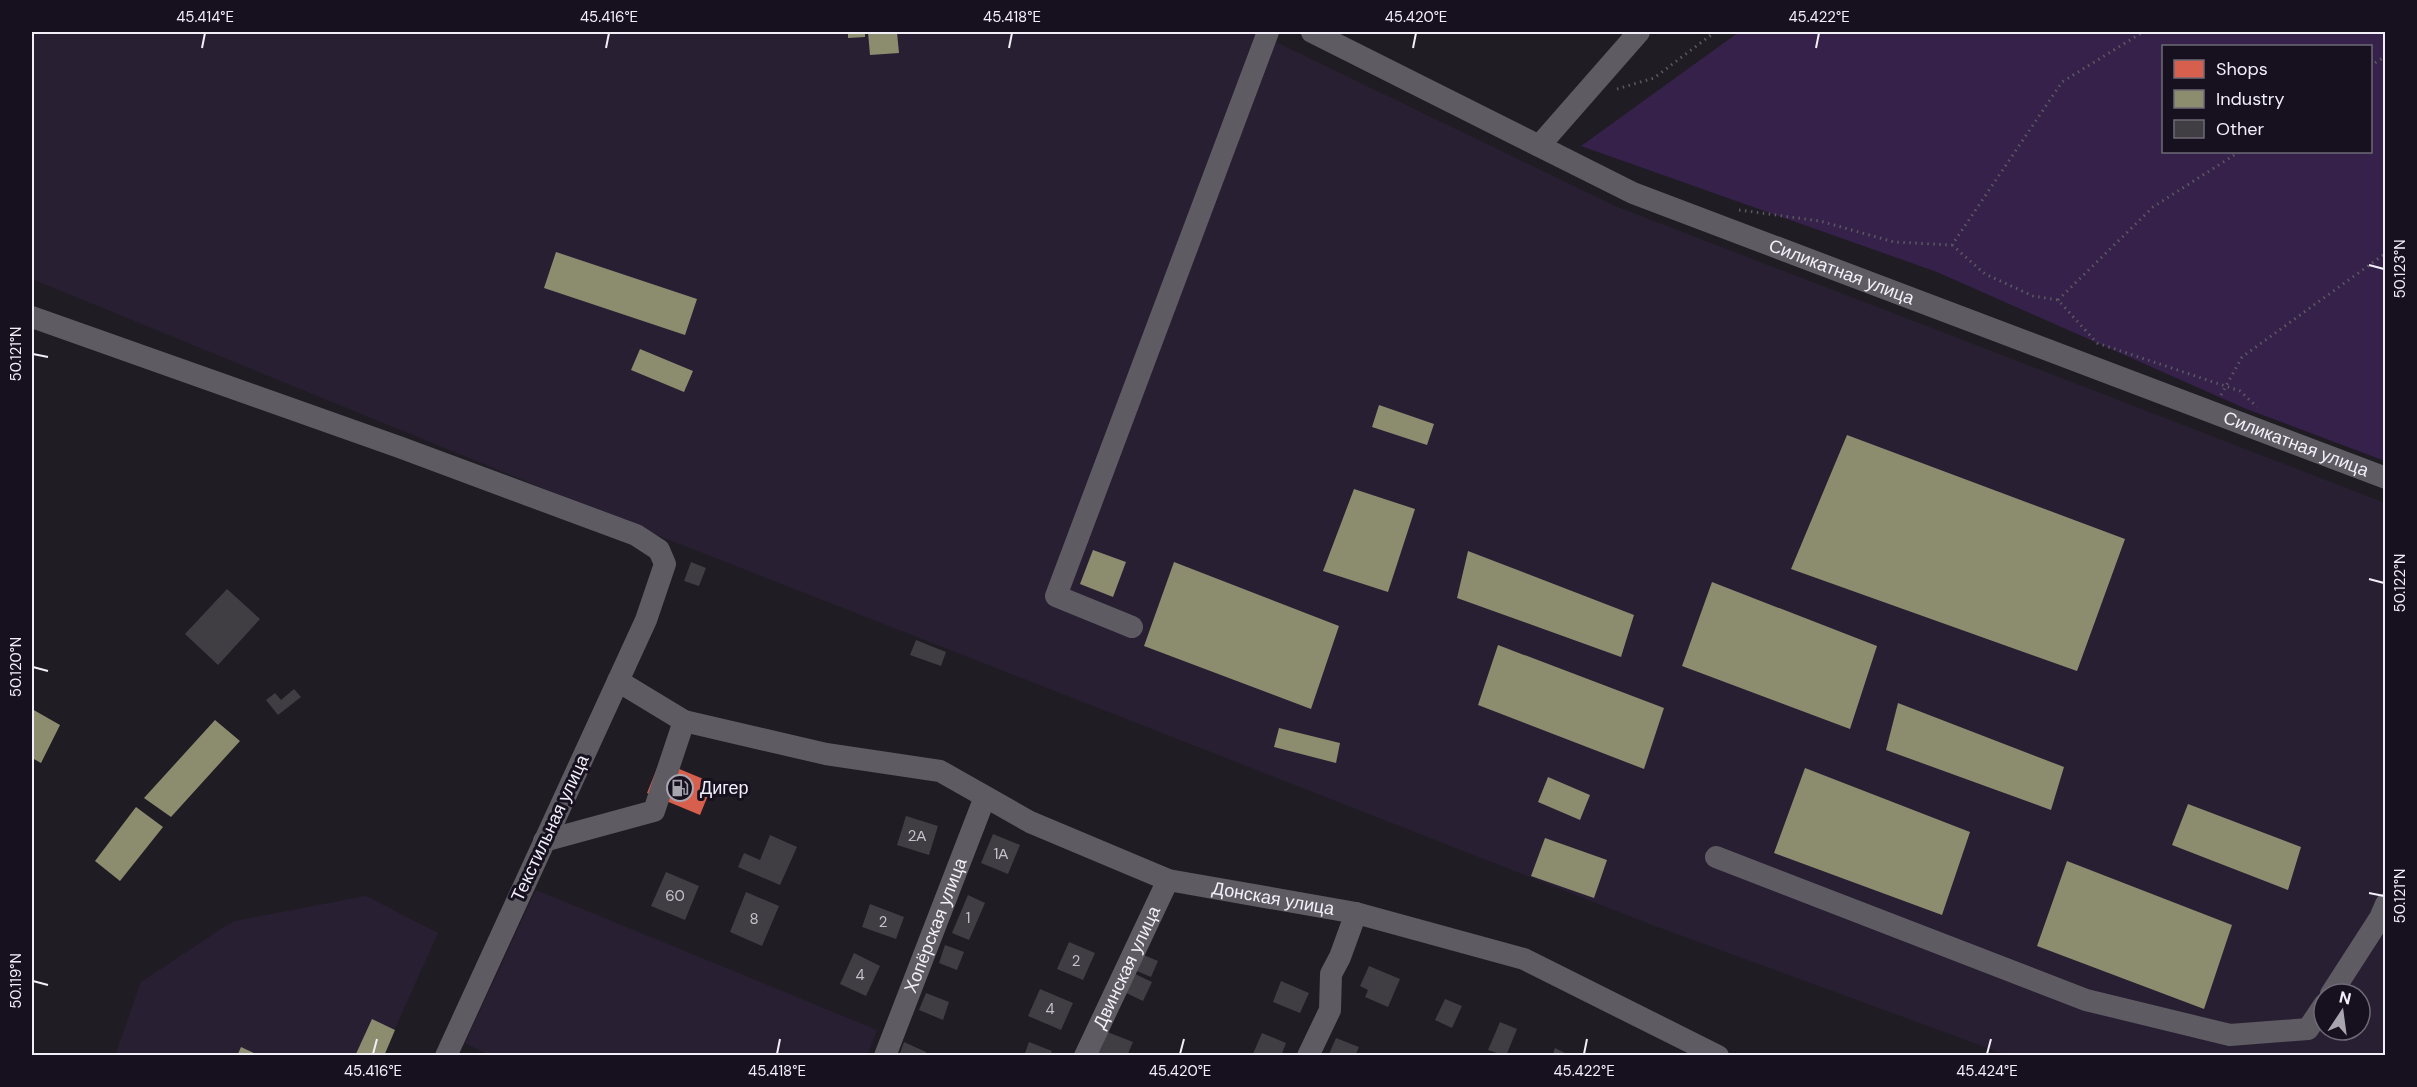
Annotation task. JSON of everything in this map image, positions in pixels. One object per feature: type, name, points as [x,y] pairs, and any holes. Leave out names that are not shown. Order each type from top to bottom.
[{"type":"street","points":[[1132,627],[1056,596],[1268,32]]},
{"type":"street","name":"Силикатная улица","points":[[1312,32],[1634,194],[2385,478]]},
{"type":"street","points":[[1539,146],[1639,32]]},
{"type":"street","name":"Текстильная улица","points":[[32,317],[636,534],[659,550],[665,564],[646,620],[544,841],[454,1053]]},
{"type":"street","name":"Донская улица","points":[[618,681],[684,721],[826,754],[940,771],[1030,822],[1168,880],[1356,913],[1524,959],[1714,1055]]},
{"type":"street","points":[[544,841],[654,811],[684,721]]},
{"type":"street","name":"Хопёрская улица","points":[[885,1056],[985,797]]},
{"type":"street","points":[[1716,857],[2086,1000],[2230,1035],[2308,1029],[2312,1023]]},
{"type":"street","name":"Двинская улица","points":[[1085,1056],[1168,880]]},
{"type":"street","points":[[2339,982],[2380,918],[2385,904]]},
{"type":"street","points":[[1308,1056],[1330,1010],[1331,974],[1340,957],[1356,913]]},
{"type":"path","points":[[1611,91],[1654,78],[1715,32]]},
{"type":"path","points":[[1952,245],[2062,82],[2143,32]]},
{"type":"path","points":[[2372,65],[2385,57]]},
{"type":"path","points":[[2058,300],[2153,207],[2237,153]]},
{"type":"path","points":[[1734,210],[1820,221],[1894,242],[1952,245],[1985,274],[2033,296],[2058,300],[2097,343],[2240,391],[2264,414]]},
{"type":"path","points":[[2210,412],[2227,387],[2242,357],[2385,253]]},
{"type":"shaded area","points":[[32,32],[1255,32],[1615,206],[2385,503],[2385,1055],[2007,1055],[1655,926],[667,539],[32,279]]},
{"type":"shaded area","points":[[1739,32],[2385,32],[2385,461],[2244,408],[1937,272],[1581,146]]},
{"type":"shaded area","points":[[536,890],[877,1030],[867,1055],[491,1056],[465,1043]]},
{"type":"shaded area","points":[[366,896],[438,933],[383,1055],[115,1056],[141,982],[224,927],[235,921]]},
{"type":"building: Shops","name":"Дигер","points":[[660,761],[713,783],[700,815],[647,793]]},
{"type":"building: Industry","points":[[848,32],[865,32],[865,37],[848,38]]},
{"type":"building: Industry","points":[[868,32],[897,32],[899,53],[870,55]]},
{"type":"building: Industry","points":[[556,252],[697,299],[685,335],[544,288]]},
{"type":"building: Industry","points":[[640,349],[693,371],[684,392],[631,370]]},
{"type":"building: Industry","points":[[1379,405],[1434,424],[1427,445],[1372,427]]},
{"type":"building: Industry","points":[[1847,435],[2125,539],[2077,671],[1791,569]]},
{"type":"building: Industry","points":[[1354,489],[1415,509],[1388,592],[1323,571]]},
{"type":"building: Industry","points":[[1093,550],[1126,562],[1113,597],[1080,584]]},
{"type":"building: Industry","points":[[1468,551],[1634,615],[1621,657],[1457,598]]},
{"type":"building: Industry","points":[[1174,562],[1339,626],[1311,709],[1144,646]]},
{"type":"building: Industry","points":[[1712,582],[1877,646],[1850,729],[1682,666]]},
{"type":"building: Industry","points":[[1498,645],[1664,708],[1644,769],[1478,705]]},
{"type":"building: Industry","points":[[1898,703],[2064,767],[2051,810],[1886,750]]},
{"type":"building: Industry","points":[[32,709],[60,725],[41,763],[32,758]]},
{"type":"building: Industry","points":[[215,720],[240,741],[171,817],[144,798]]},
{"type":"building: Industry","points":[[1279,728],[1340,743],[1336,763],[1274,747]]},
{"type":"building: Industry","points":[[1805,768],[1970,832],[1942,915],[1774,853]]},
{"type":"building: Industry","points":[[1548,777],[1590,795],[1580,820],[1538,802]]},
{"type":"building: Industry","points":[[2188,804],[2301,847],[2288,890],[2172,845]]},
{"type":"building: Industry","points":[[136,807],[163,827],[120,881],[95,861]]},
{"type":"building: Industry","points":[[1545,838],[1607,860],[1594,898],[1531,876]]},
{"type":"building: Industry","points":[[2067,861],[2232,925],[2204,1009],[2037,946]]},
{"type":"building: Industry","points":[[372,1019],[395,1030],[384,1056],[355,1056]]},
{"type":"building: Industry","points":[[241,1047],[260,1056],[237,1056]]},
{"type":"building: Other","points":[[691,562],[706,568],[699,586],[684,581]]},
{"type":"building: Other","points":[[227,589],[260,619],[218,665],[185,634]]},
{"type":"building: Other","points":[[916,640],[946,652],[941,666],[910,655]]},
{"type":"building: Other","points":[[294,689],[301,697],[278,715],[266,700],[275,693],[281,700]]},
{"type":"building: Other","points":[[906,816],[938,826],[929,855],[897,845]]},
{"type":"building: Other","points":[[993,834],[1020,845],[1008,874],[981,863]]},
{"type":"building: Other","points":[[770,835],[797,847],[780,885],[738,867],[744,853],[760,860]]},
{"type":"building: Other","points":[[666,872],[699,886],[685,920],[651,906]]},
{"type":"building: Other","points":[[746,892],[779,906],[762,946],[730,932]]},
{"type":"building: Other","points":[[968,895],[985,903],[969,940],[952,933]]},
{"type":"building: Other","points":[[870,904],[904,917],[896,939],[862,927]]},
{"type":"building: Other","points":[[1069,942],[1095,953],[1083,980],[1057,969]]},
{"type":"building: Other","points":[[945,945],[964,952],[957,970],[939,963]]},
{"type":"building: Other","points":[[854,953],[880,966],[866,996],[840,984]]},
{"type":"building: Other","points":[[1139,953],[1158,961],[1151,977],[1132,969]]},
{"type":"building: Other","points":[[1369,966],[1400,979],[1388,1007],[1365,997],[1368,990],[1360,986]]},
{"type":"building: Other","points":[[1131,972],[1152,982],[1143,1001],[1122,991]]},
{"type":"building: Other","points":[[1281,981],[1309,993],[1300,1013],[1273,1002]]},
{"type":"building: Other","points":[[1040,989],[1073,1003],[1061,1030],[1028,1016]]},
{"type":"building: Other","points":[[926,993],[949,1002],[943,1020],[919,1010]]},
{"type":"building: Other","points":[[1445,999],[1462,1006],[1452,1028],[1435,1020]]},
{"type":"building: Other","points":[[1500,1022],[1517,1029],[1506,1056],[1488,1050]]},
{"type":"building: Other","points":[[1105,1031],[1133,1042],[1127,1056],[1095,1056]]},
{"type":"building: Other","points":[[1262,1033],[1286,1043],[1281,1056],[1252,1056]]},
{"type":"building: Other","points":[[1336,1038],[1359,1047],[1355,1056],[1329,1054]]},
{"type":"building: Other","points":[[904,1042],[926,1052],[925,1056],[899,1056]]},
{"type":"building: Other","points":[[1029,1042],[1052,1051],[1050,1056],[1024,1056]]},
{"type":"building: Other","points":[[1555,1048],[1571,1056],[1552,1056]]},
{"type":"place","name":"Дигер","points":[[680,788]]}]
